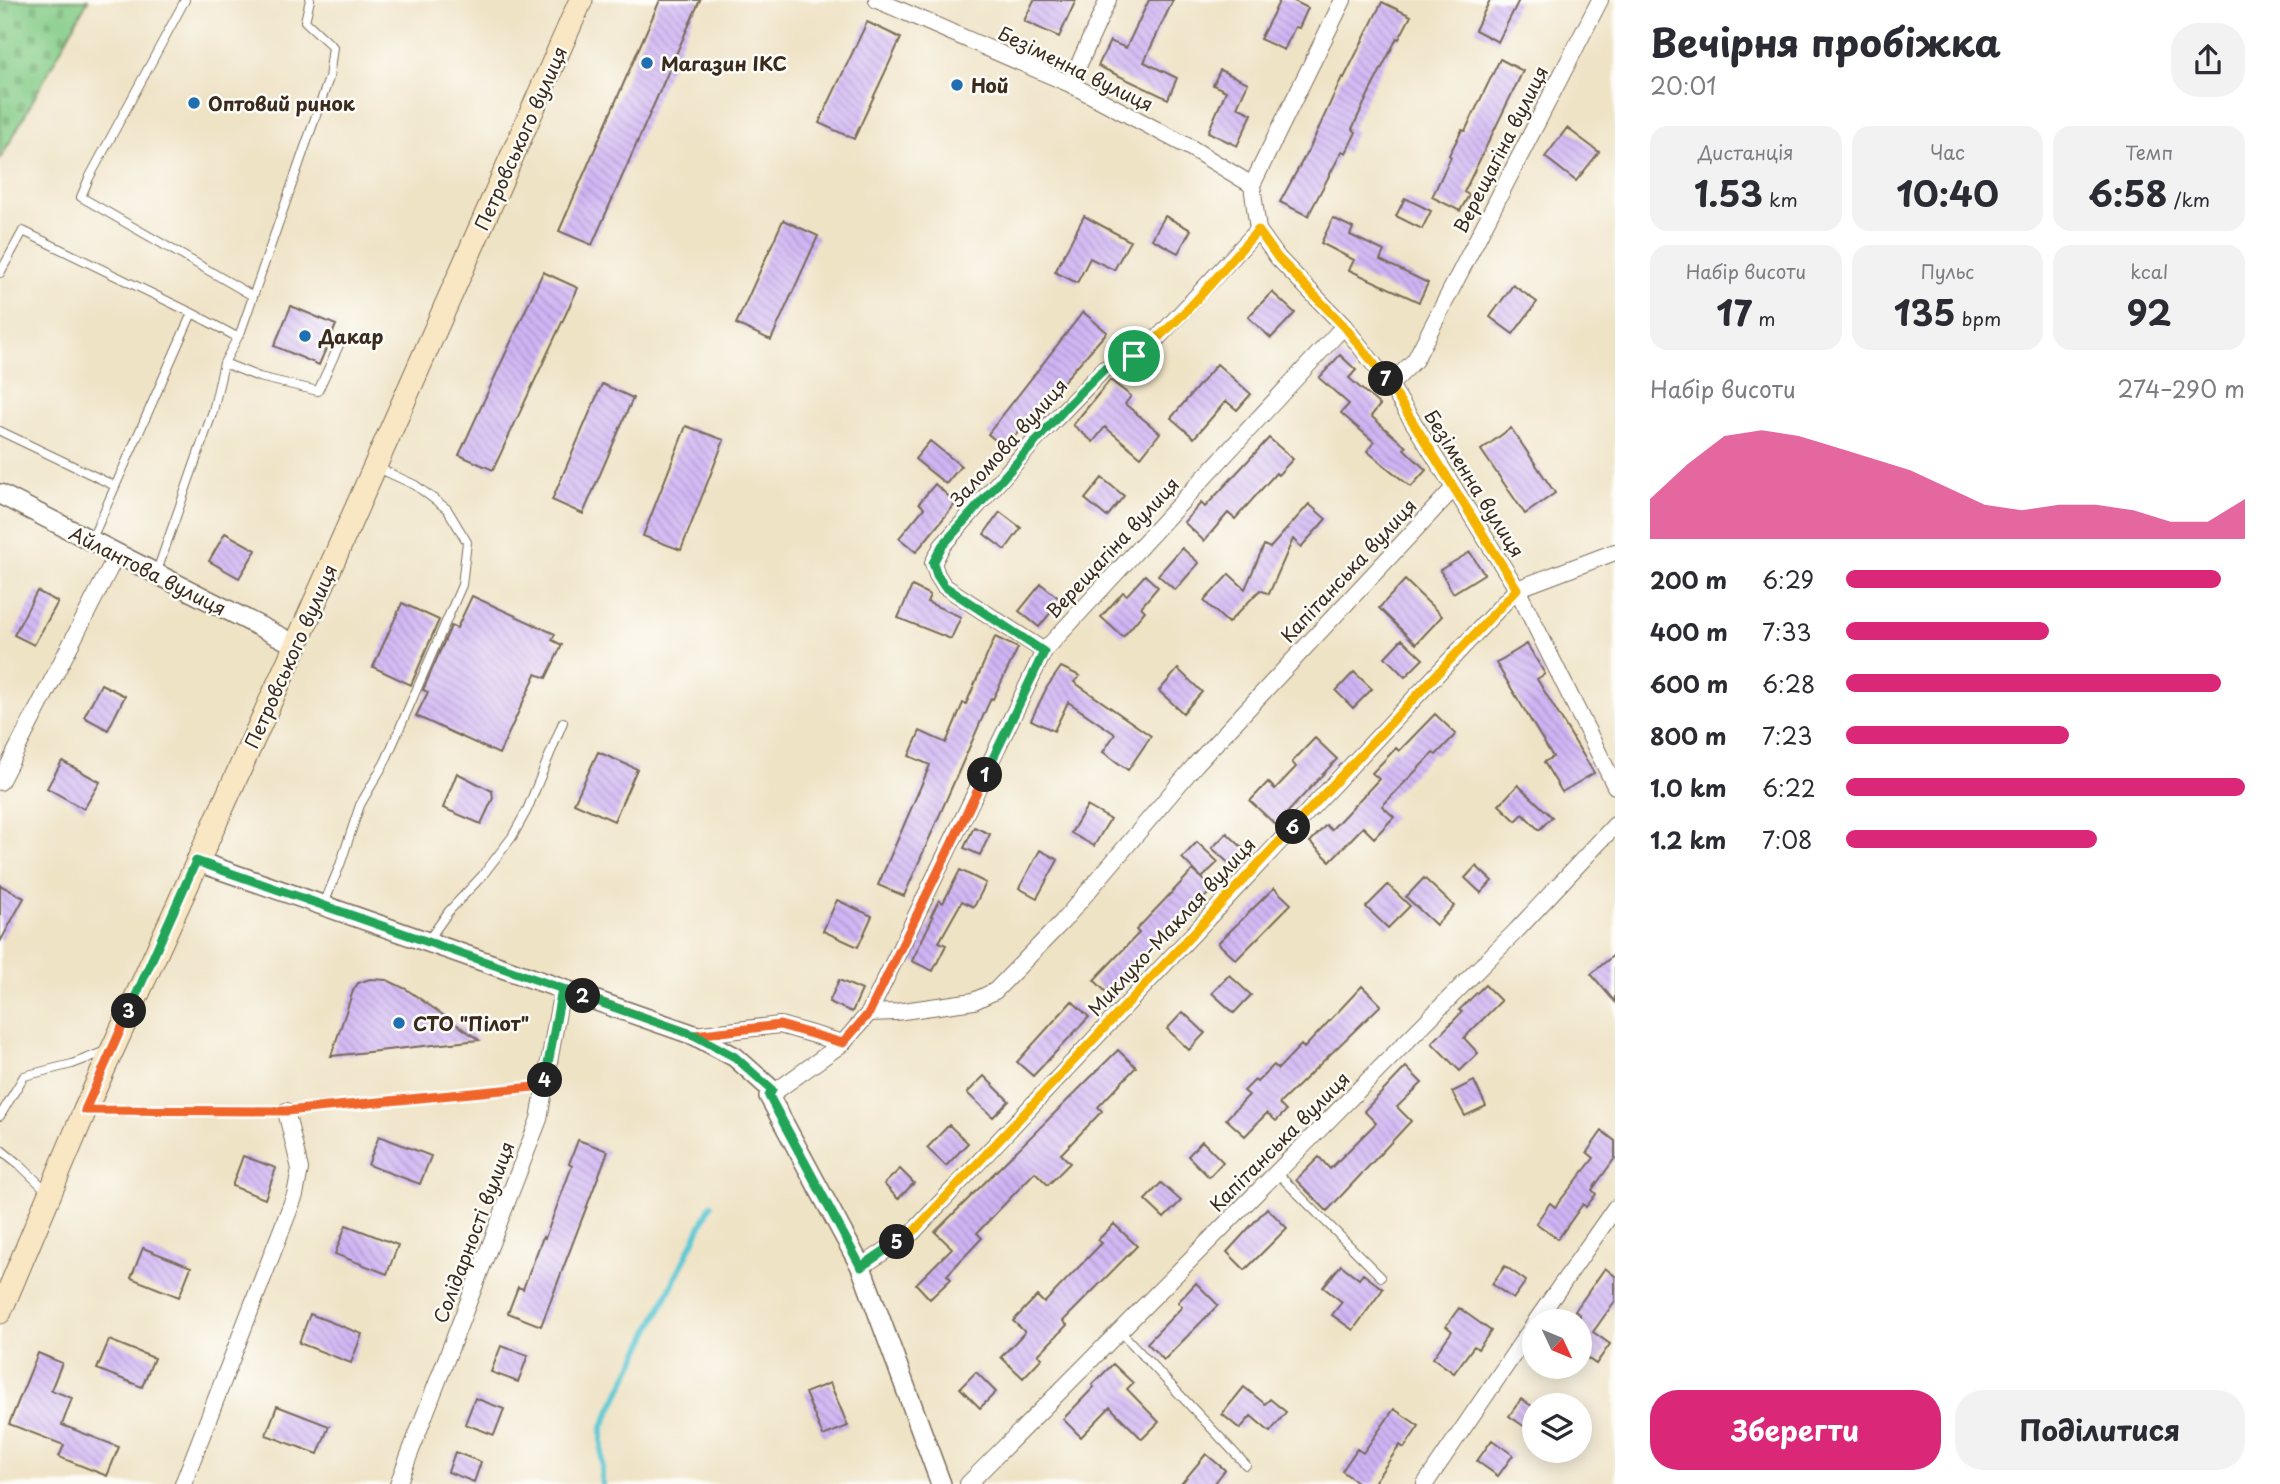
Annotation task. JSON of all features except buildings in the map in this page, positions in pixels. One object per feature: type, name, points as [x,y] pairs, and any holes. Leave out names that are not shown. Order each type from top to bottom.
[{"type":"main road","name":"Петровського вулиця","points":[[0,1312],[112,1049],[296,645],[581,0]]},
{"type":"street","name":"Безіменна вулиця","points":[[877,0],[1070,84],[1191,148],[1252,185]]},
{"type":"street","points":[[1070,84],[1108,0]]},
{"type":"street","points":[[1258,230],[1252,185],[1343,0]]},
{"type":"street","name":"Верещагіна вулиця","points":[[1390,385],[1415,360],[1600,0]]},
{"type":"street","name":"Безіменна вулиця","points":[[1258,230],[1278,258],[1344,326],[1390,385],[1517,589],[1615,786]]},
{"type":"street","name":"Заломова вулиця","points":[[1044,652],[944,586],[933,563],[942,546],[1070,403],[1104,369],[1134,356],[1155,341],[1258,230]]},
{"type":"street","name":"Верещагіна вулиця","points":[[769,1096],[843,1043],[869,1013],[1044,652],[1344,326]]},
{"type":"street","name":"Капітанська вулиця","points":[[869,1013],[974,1001],[995,990],[1062,922],[1196,764],[1453,489]]},
{"type":"street","name":"Айлантова вулиця","points":[[0,494],[296,645]]},
{"type":"street","name":"Миклухо-Маклая вулиця","points":[[861,1267],[913,1232],[1517,589],[1615,552]]},
{"type":"street","points":[[0,782],[117,554]]},
{"type":"street","name":"Капітанська вулиця","points":[[968,1484],[1517,930],[1615,825]]},
{"type":"street","points":[[196,861],[694,1035],[735,1057],[772,1090],[769,1096],[861,1267],[941,1484]]},
{"type":"street","name":"Солідарності вулиця","points":[[398,1484],[539,1119],[562,989]]},
{"type":"street","points":[[694,1035],[780,1025],[843,1043]]},
{"type":"street","points":[[183,1484],[295,1195],[300,1169],[286,1111]]},
{"type":"street","points":[[1544,1309],[1615,1208]]},
{"type":"street","points":[[1425,1484],[1522,1341]]},
{"type":"lane","points":[[185,0],[80,197],[253,296]]},
{"type":"lane","points":[[156,574],[213,411],[223,363],[237,337],[253,296],[328,78],[333,47],[305,21],[310,0]]},
{"type":"lane","points":[[0,273],[23,232],[237,337]]},
{"type":"lane","points":[[91,541],[192,313]]},
{"type":"lane","points":[[223,363],[259,377],[318,391],[340,344]]},
{"type":"lane","points":[[0,430],[115,486]]},
{"type":"lane","points":[[323,905],[340,865],[360,804],[385,762],[461,585],[467,542],[447,509],[415,485],[375,467]]},
{"type":"lane","points":[[427,942],[449,911],[482,876],[512,837],[527,810],[563,722]]},
{"type":"lane","points":[[0,1116],[24,1076],[72,1064],[112,1049]]},
{"type":"lane","points":[[85,1110],[286,1111],[544,1086]]},
{"type":"lane","points":[[0,1149],[50,1194]]},
{"type":"lane","points":[[1277,1173],[1381,1278]]},
{"type":"lane","points":[[1120,1331],[1245,1465]]},
{"type":"green space","points":[[0,0],[88,0],[0,160]]},
{"type":"waterway","points":[[602,1484],[602,1428],[711,1205]]},
{"type":"place","name":"Магазин ІКС","points":[[647,63]]},
{"type":"place","name":"Ной","points":[[957,85]]},
{"type":"place","name":"Оптовий ринок","points":[[194,103]]},
{"type":"place","name":"Дакар","points":[[305,336]]},
{"type":"place","name":"СТО \"Пілот\"","points":[[399,1023]]},
{"type":"route","points":[[1134,356],[1104,369],[1070,403],[942,546],[933,563],[944,586],[1044,652],[869,1013],[843,1043],[780,1025],[694,1035],[196,861],[85,1110],[286,1111],[544,1086],[562,989],[694,1035],[735,1057],[772,1090],[769,1096],[861,1267],[913,1232],[1517,589],[1390,385],[1344,326],[1278,258],[1258,230],[1184,312],[1155,341],[1134,356]]}]
